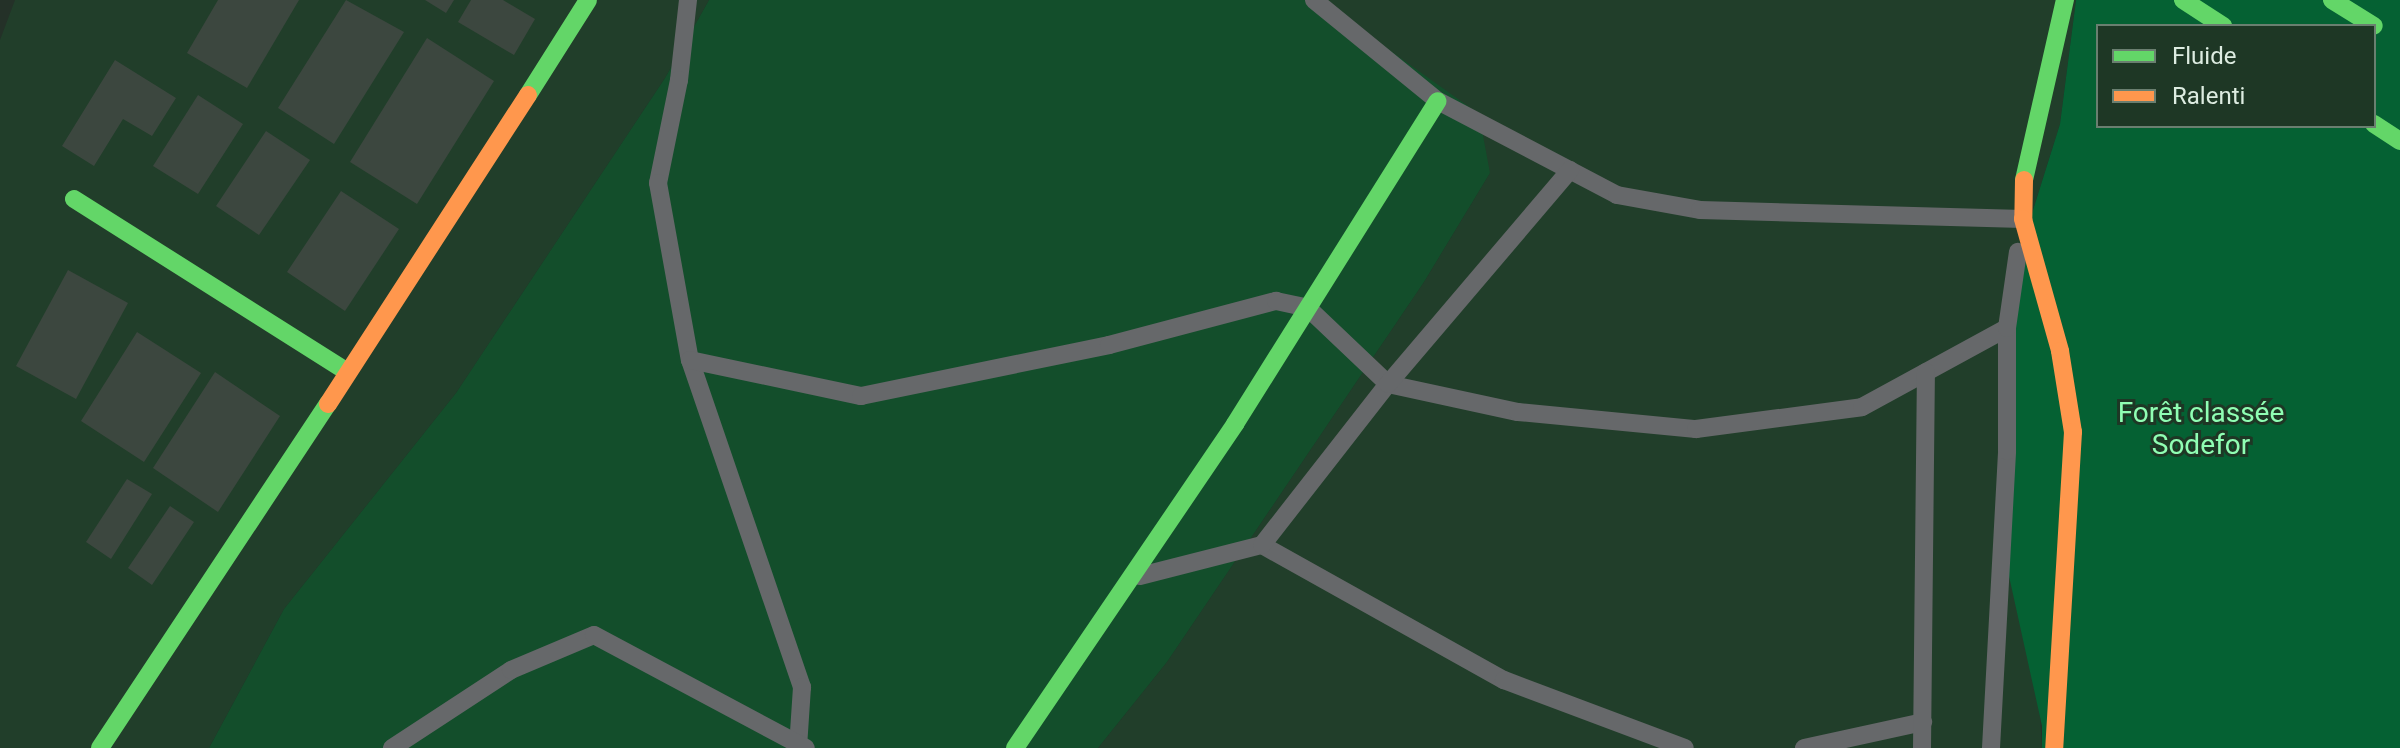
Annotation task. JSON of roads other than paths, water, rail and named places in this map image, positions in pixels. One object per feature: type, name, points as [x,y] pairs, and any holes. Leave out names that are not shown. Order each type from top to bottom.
[{"type":"street","points":[[100,748],[588,0]]},
{"type":"street","points":[[2054,748],[2073,432],[2060,351],[2023,219],[2024,169],[2065,0]]},
{"type":"street","points":[[2183,0],[2220,24]]},
{"type":"street","points":[[2332,0],[2371,24]]},
{"type":"street","points":[[1015,748],[1308,308],[1438,101]]},
{"type":"street","points":[[2376,125],[2400,141]]},
{"type":"street","points":[[74,199],[346,371]]},
{"type":"lane","points":[[392,748],[511,670],[594,635],[801,746],[802,687],[690,360],[658,183],[679,80],[688,0]]},
{"type":"lane","points":[[1314,0],[1438,101],[1617,195],[1700,210],[2023,219],[2007,328],[2007,451],[1991,748]]},
{"type":"lane","points":[[1130,579],[1262,545],[1388,384],[1570,170]]},
{"type":"lane","points":[[690,360],[861,396],[1109,345],[1276,301],[1308,308],[1388,384],[1518,412],[1696,429],[1862,407],[2007,328]]},
{"type":"lane","points":[[1922,748],[1926,372]]},
{"type":"lane","points":[[1262,545],[1504,680],[1685,748]]},
{"type":"lane","points":[[1804,748],[1923,722]]},
{"type":"park label","name":"Forêt classée Sodefor","points":[[2201,429]]}]
